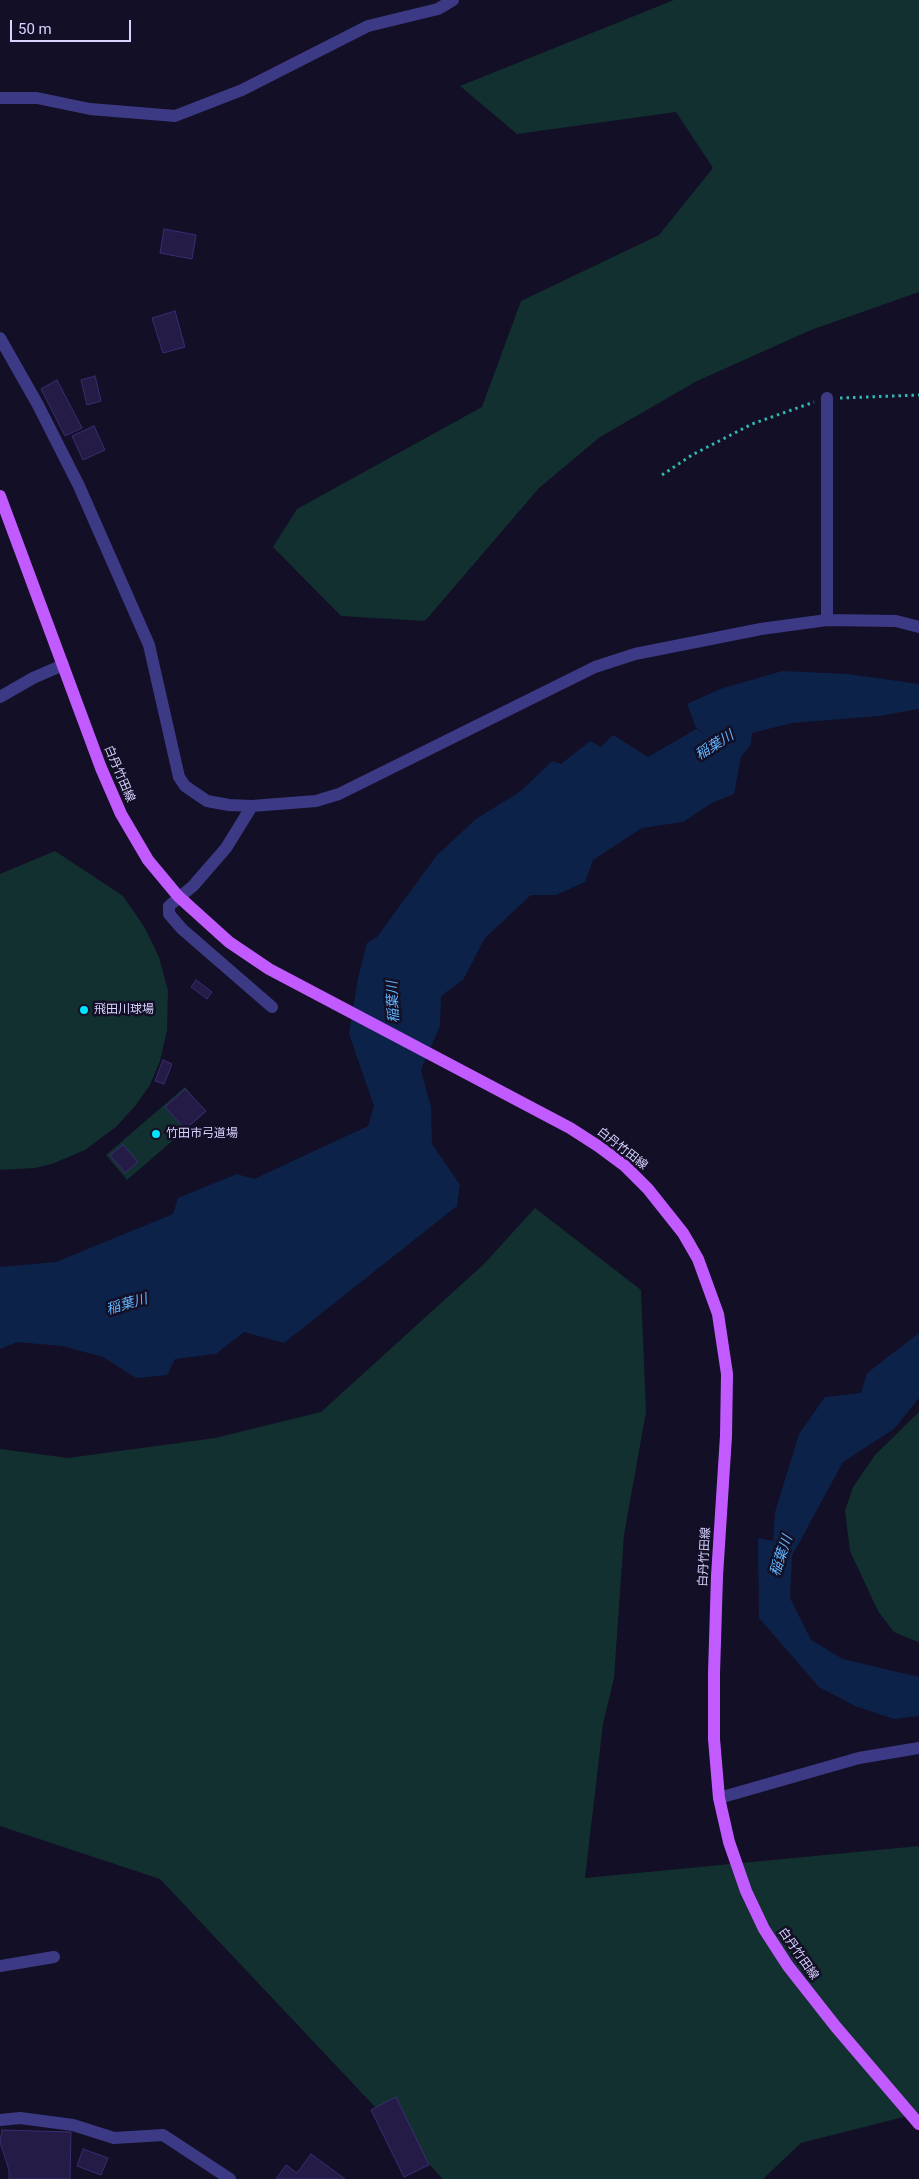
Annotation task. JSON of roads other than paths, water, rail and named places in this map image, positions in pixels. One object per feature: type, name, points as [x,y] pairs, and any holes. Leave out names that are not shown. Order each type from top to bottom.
[{"type":"main road","name":"白丹竹田線","points":[[0,496],[101,768],[121,814],[148,860],[178,896],[229,942],[268,969],[446,1061],[570,1128],[626,1166],[648,1189],[683,1233],[698,1259],[718,1314],[727,1374],[726,1436],[717,1576],[714,1739],[719,1798],[729,1842],[746,1891],[764,1929],[788,1966],[836,2027],[919,2124]]},
{"type":"street","points":[[0,98],[37,98],[90,109],[175,116],[242,90],[368,26],[438,10],[452,0]]},
{"type":"street","points":[[0,338],[38,404],[79,486],[149,645],[181,782],[207,800],[229,805],[252,806],[316,801],[352,788],[595,667],[635,654],[761,630],[827,620],[896,621],[919,627]]},
{"type":"street","points":[[827,398],[827,620]]},
{"type":"street","points":[[0,697],[33,678],[63,665]]},
{"type":"street","points":[[252,806],[226,848],[193,886],[178,896],[169,906],[169,914],[176,923],[272,1007]]},
{"type":"street","points":[[719,1798],[859,1758],[919,1748]]},
{"type":"street","points":[[0,1966],[54,1957]]},
{"type":"street","points":[[0,2120],[20,2118],[73,2125],[114,2138],[163,2135],[230,2179]]},
{"type":"water","name":"稲葉川","points":[[782,671],[848,674],[919,684],[919,709],[879,716],[792,723],[752,733],[751,744],[741,757],[734,794],[712,803],[683,822],[642,828],[593,860],[585,882],[556,895],[531,895],[485,938],[463,980],[441,996],[440,1026],[421,1070],[431,1107],[432,1144],[460,1185],[457,1206],[284,1343],[244,1332],[216,1354],[175,1359],[167,1375],[136,1378],[103,1357],[62,1346],[17,1342],[0,1349],[0,1267],[56,1262],[173,1214],[178,1198],[237,1174],[254,1179],[368,1126],[374,1106],[349,1034],[358,978],[367,943],[377,937],[437,855],[476,819],[521,791],[552,761],[561,764],[590,741],[601,747],[613,735],[648,757],[696,729],[709,737],[696,728],[687,704],[720,689]]},
{"type":"water","name":"稲葉川","points":[[919,1333],[919,1398],[894,1429],[843,1462],[792,1556],[790,1598],[811,1640],[843,1659],[919,1677],[919,1716],[894,1719],[855,1706],[819,1687],[759,1618],[758,1538],[773,1541],[775,1512],[799,1434],[825,1397],[861,1393],[867,1373]]},
{"type":"place","name":"飛田川球場","points":[[84,1010]]},
{"type":"place","name":"竹田市弓道場","points":[[156,1134]]}]
